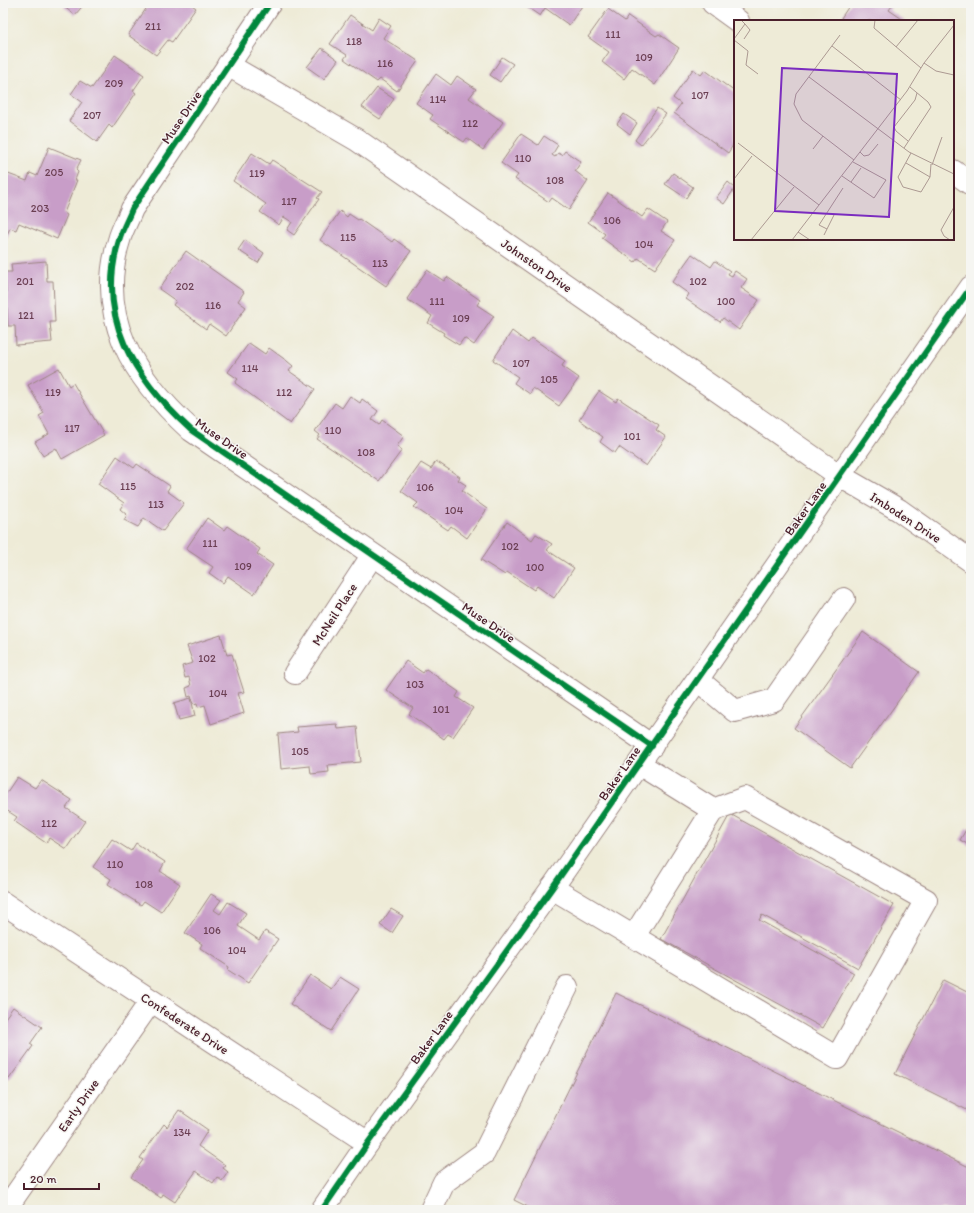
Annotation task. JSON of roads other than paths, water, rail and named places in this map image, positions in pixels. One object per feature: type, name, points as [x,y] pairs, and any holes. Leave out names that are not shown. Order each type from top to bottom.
[{"type":"street","name":"Muse Drive","points":[[270,3],[132,210],[120,237],[113,267],[112,297],[118,327],[128,353],[142,378],[164,406],[190,430],[372,556],[652,746]]},
{"type":"street","points":[[712,3],[737,20]]},
{"type":"street","name":"Johnston Drive","points":[[228,65],[357,140],[840,476]]},
{"type":"street","points":[[954,172],[971,184]]},
{"type":"street","name":"Baker Lane","points":[[322,1210],[368,1143],[552,888],[652,746],[971,287]]},
{"type":"street","name":"Imboden Drive","points":[[840,476],[899,510],[971,561]]},
{"type":"street","name":"McNeil Place","points":[[295,673],[372,556]]},
{"type":"street","points":[[698,680],[735,711],[774,700],[844,599]]},
{"type":"street","points":[[639,764],[713,810]]},
{"type":"street","points":[[552,888],[836,1058],[926,900],[745,798],[713,810],[634,936]]},
{"type":"street","name":"Confederate Drive","points":[[3,903],[368,1143]]},
{"type":"street","points":[[430,1210],[444,1182],[484,1153],[567,988]]},
{"type":"street","name":"Early Drive","points":[[5,1210],[151,1001]]}]
